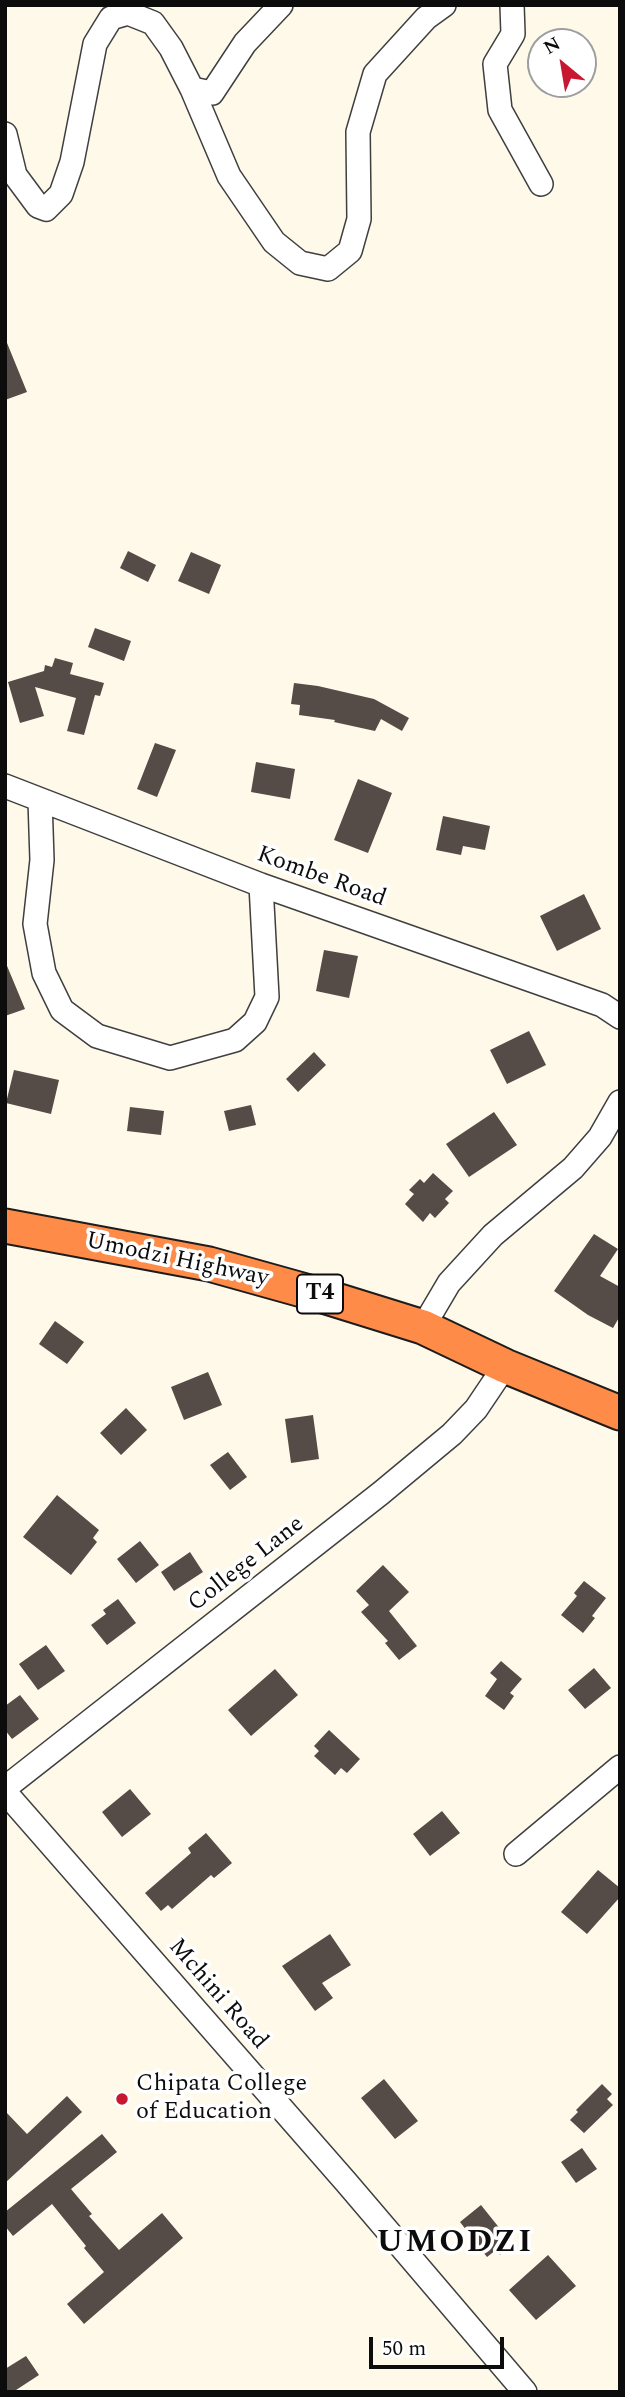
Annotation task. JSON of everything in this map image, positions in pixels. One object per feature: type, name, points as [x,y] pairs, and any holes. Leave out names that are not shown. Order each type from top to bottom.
[{"type":"highway","name":"Umodzi Highway","points":[[5,1226],[209,1264],[320,1294],[423,1327],[505,1366],[620,1413]]},
{"type":"street","points":[[192,89],[212,93],[245,43],[281,5]]},
{"type":"street","points":[[5,134],[15,175],[37,206],[46,209],[61,194],[72,162],[95,44],[111,18],[128,13],[153,23],[192,89],[229,176],[274,242],[300,263],[328,269],[350,251],[359,219],[358,132],[375,75],[426,18],[444,5]]},
{"type":"street","points":[[512,5],[513,34],[495,64],[500,110],[541,184]]},
{"type":"street","name":"Kombe Road","points":[[5,786],[261,885],[602,1005],[620,1017]]},
{"type":"street","points":[[40,800],[42,860],[35,924],[44,973],[62,1010],[97,1036],[170,1058],[235,1040],[255,1022],[267,998],[261,885]]},
{"type":"street","points":[[423,1327],[449,1283],[493,1235],[573,1168],[600,1137],[620,1102]]},
{"type":"street","name":"College Lane","points":[[5,1790],[382,1493],[476,1409],[505,1366]]},
{"type":"street","points":[[516,1854],[620,1767]]},
{"type":"street","name":"Mchini Road","points":[[5,1790],[525,2392]]},
{"type":"building","points":[[5,338],[27,392],[5,400]]},
{"type":"building","points":[[128,551],[156,565],[148,582],[120,568]]},
{"type":"building","points":[[191,552],[221,565],[209,594],[178,581]]},
{"type":"building","points":[[95,628],[131,641],[124,661],[88,647]]},
{"type":"building","points":[[55,658],[73,663],[70,674],[104,683],[100,696],[95,695],[84,735],[67,731],[76,698],[35,687],[44,716],[20,723],[8,682],[44,671],[45,665],[52,667]]},
{"type":"building","points":[[294,683],[374,699],[409,718],[402,731],[381,719],[375,731],[334,722],[335,720],[299,715],[300,705],[291,704]]},
{"type":"building","points":[[155,743],[176,750],[157,797],[137,789]]},
{"type":"building","points":[[256,762],[295,769],[290,799],[251,792]]},
{"type":"building","points":[[358,779],[392,793],[368,853],[334,840]]},
{"type":"building","points":[[443,816],[490,826],[485,850],[463,846],[461,855],[436,850]]},
{"type":"building","points":[[584,894],[601,929],[557,951],[540,916]]},
{"type":"building","points":[[324,950],[358,956],[349,998],[316,991]]},
{"type":"building","points":[[5,961],[25,1009],[5,1016]]},
{"type":"building","points":[[529,1031],[546,1065],[507,1084],[490,1050]]},
{"type":"building","points":[[314,1052],[326,1065],[298,1092],[286,1079]]},
{"type":"building","points":[[14,1070],[59,1080],[51,1114],[6,1103]]},
{"type":"building","points":[[251,1105],[256,1125],[229,1131],[224,1111]]},
{"type":"building","points":[[130,1107],[164,1111],[161,1135],[127,1131]]},
{"type":"building","points":[[494,1112],[517,1145],[469,1177],[446,1144]]},
{"type":"building","points":[[433,1173],[453,1191],[445,1199],[449,1203],[435,1218],[430,1213],[423,1222],[405,1204],[414,1194],[409,1190],[420,1179],[424,1183]]},
{"type":"building","points":[[594,1234],[618,1249],[600,1276],[620,1287],[620,1316],[613,1328],[588,1315],[554,1291]]},
{"type":"building","points":[[55,1321],[84,1342],[67,1364],[39,1344]]},
{"type":"building","points":[[208,1372],[222,1405],[184,1420],[171,1387]]},
{"type":"building","points":[[126,1408],[147,1430],[121,1455],[100,1433]]},
{"type":"building","points":[[313,1415],[319,1459],[291,1463],[285,1419]]},
{"type":"building","points":[[228,1452],[247,1477],[230,1490],[210,1465]]},
{"type":"building","points":[[57,1495],[99,1530],[93,1538],[97,1542],[71,1575],[23,1537]]},
{"type":"building","points":[[140,1541],[159,1565],[136,1583],[117,1559]]},
{"type":"building","points":[[190,1552],[203,1572],[174,1591],[161,1572]]},
{"type":"building","points":[[383,1565],[409,1592],[389,1611],[417,1646],[399,1660],[385,1643],[388,1641],[361,1612],[369,1605],[356,1591]]},
{"type":"building","points":[[584,1581],[606,1598],[583,1633],[561,1615],[577,1596],[574,1593]]},
{"type":"building","points":[[118,1599],[136,1623],[107,1645],[91,1625],[106,1614],[103,1610]]},
{"type":"building","points":[[46,1645],[65,1671],[38,1690],[19,1664]]},
{"type":"building","points":[[501,1661],[522,1679],[510,1693],[514,1696],[504,1710],[485,1696],[497,1679],[490,1673]]},
{"type":"building","points":[[594,1668],[611,1688],[585,1709],[568,1690]]},
{"type":"building","points":[[275,1669],[298,1695],[251,1736],[228,1710]]},
{"type":"building","points":[[20,1695],[39,1719],[12,1739],[5,1730],[5,1706]]},
{"type":"building","points":[[329,1730],[360,1759],[347,1773],[341,1768],[335,1775],[314,1756],[319,1751],[314,1746]]},
{"type":"building","points":[[130,1789],[151,1814],[122,1837],[102,1812]]},
{"type":"building","points":[[442,1811],[460,1833],[430,1856],[413,1834]]},
{"type":"building","points":[[206,1833],[232,1863],[214,1878],[211,1875],[172,1909],[168,1905],[161,1911],[145,1893],[191,1853],[188,1848]]},
{"type":"building","points":[[598,1870],[620,1888],[620,1897],[587,1934],[561,1912]]},
{"type":"building","points":[[330,1934],[351,1965],[322,1983],[333,1998],[315,2011],[282,1966]]},
{"type":"building","points":[[384,2079],[418,2121],[395,2139],[361,2098]]},
{"type":"building","points":[[602,2084],[612,2094],[607,2099],[613,2105],[584,2133],[570,2120],[578,2112],[576,2110]]},
{"type":"building","points":[[67,2096],[82,2112],[5,2183],[5,2111],[27,2134]]},
{"type":"building","points":[[102,2134],[117,2152],[71,2189],[92,2214],[89,2216],[119,2250],[162,2213],[183,2238],[84,2324],[67,2304],[104,2272],[84,2248],[86,2246],[52,2204],[13,2236],[5,2226],[5,2212]]},
{"type":"building","points":[[582,2148],[597,2169],[576,2183],[561,2162]]},
{"type":"building","points":[[481,2205],[513,2245],[500,2255],[496,2250],[487,2257],[460,2222]]},
{"type":"building","points":[[548,2255],[576,2286],[536,2320],[509,2290]]},
{"type":"building","points":[[26,2356],[39,2375],[13,2392],[5,2392],[5,2369]]},
{"type":"place","name":"Chipata College of Education","points":[[122,2099]]},
{"type":"district","name":"UMODZI","points":[[455,2245]]}]
